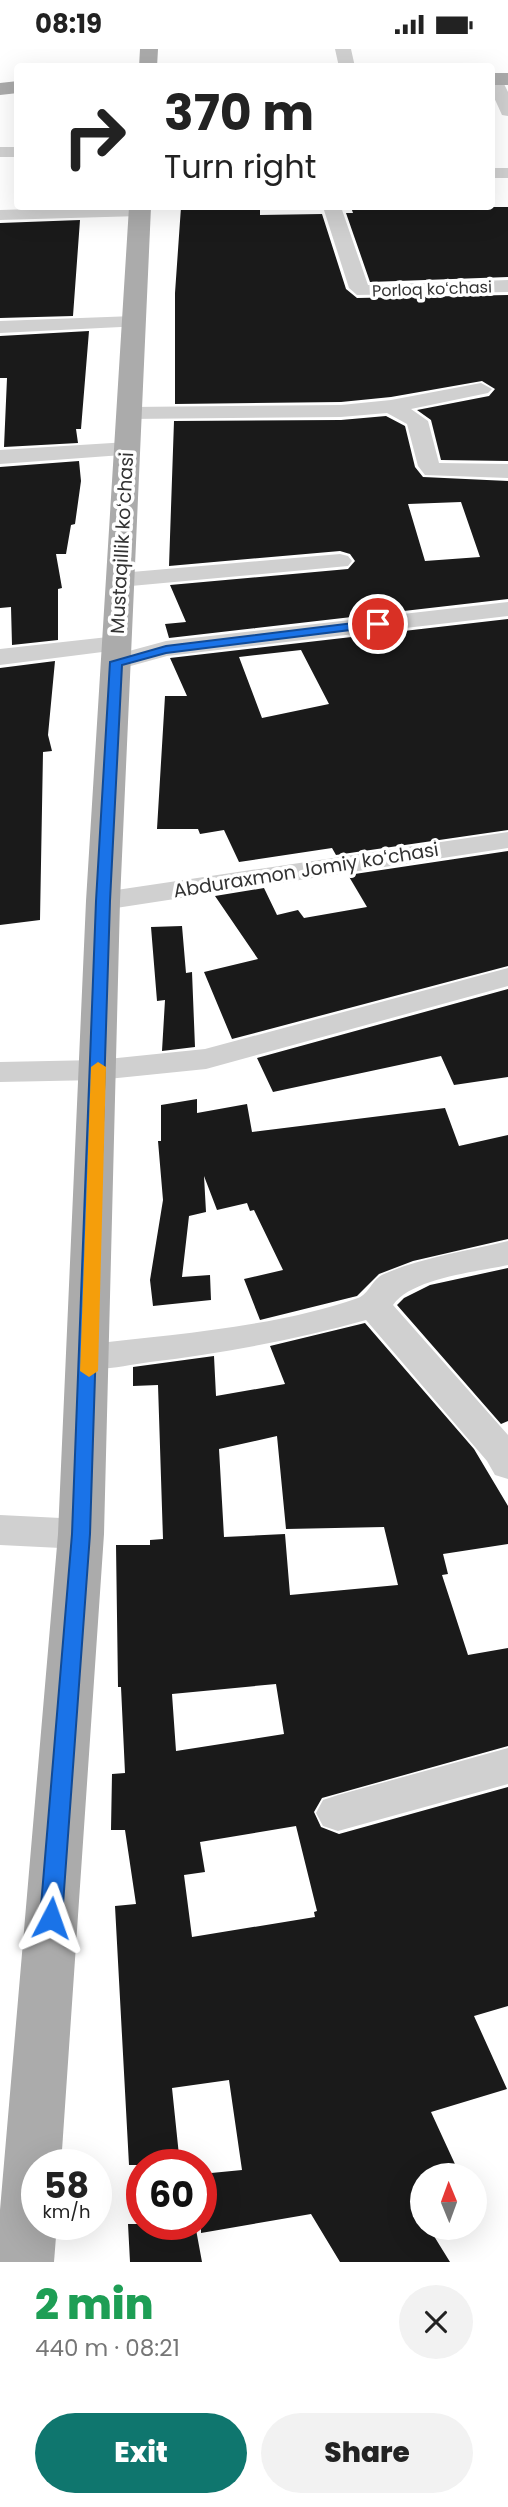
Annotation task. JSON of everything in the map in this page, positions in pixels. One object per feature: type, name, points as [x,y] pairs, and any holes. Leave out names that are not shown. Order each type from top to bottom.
[{"type":"main road","name":"Mustaqillik koʻchasi","points":[[25,2262],[81,1534],[103,901],[140,210]]},
{"type":"street","points":[[498,79],[508,111]]},
{"type":"street","points":[[0,215],[117,210]]},
{"type":"street","name":"Porloq koʻchasi","points":[[333,210],[359,288],[364,291],[508,286]]},
{"type":"street","points":[[0,327],[134,323]]},
{"type":"street","points":[[0,457],[128,431],[391,406],[481,389]]},
{"type":"street","points":[[391,406],[417,421],[429,465],[433,470],[508,471]]},
{"type":"street","points":[[120,580],[340,561]]},
{"type":"street","points":[[0,657],[166,649],[508,609]]},
{"type":"street","name":"Abduraxmon Jomiy koʻchasi","points":[[103,901],[508,840]]},
{"type":"street","points":[[0,1072],[98,1070],[206,1059],[508,977]]},
{"type":"street","points":[[89,1357],[210,1343],[318,1322],[374,1305],[388,1286],[415,1274],[508,1253]]},
{"type":"street","points":[[374,1305],[496,1429],[508,1465]]},
{"type":"street","points":[[0,1530],[81,1534]]},
{"type":"street","points":[[338,1812],[508,1766]]},
{"type":"building","points":[[495,207],[508,207],[508,277],[370,282],[346,213],[353,213],[352,210],[495,210]]},
{"type":"building","points":[[181,210],[260,210],[260,215],[322,214],[346,289],[357,298],[508,295],[508,461],[441,460],[431,420],[417,410],[489,396],[495,389],[482,381],[391,397],[341,402],[175,404],[175,293]]},
{"type":"building","points":[[80,220],[73,316],[0,318],[0,223]]},
{"type":"building","points":[[89,331],[81,429],[76,429],[78,443],[4,447],[7,378],[0,378],[0,336]]},
{"type":"building","points":[[386,416],[405,426],[415,467],[423,477],[508,481],[508,599],[169,638],[165,624],[186,622],[170,585],[348,569],[355,561],[350,554],[340,551],[169,566],[174,421],[341,420]],"holes":[[[461,502],[480,557],[425,561],[408,504]]]},
{"type":"building","points":[[79,461],[81,481],[75,524],[71,525],[66,554],[56,554],[62,588],[58,589],[58,640],[12,645],[11,607],[0,608],[0,467]]},
{"type":"building","points":[[508,619],[508,830],[336,855],[332,848],[239,862],[224,830],[200,834],[198,829],[157,829],[165,696],[187,696],[170,658]],"holes":[[[301,650],[329,704],[262,718],[239,657]]]},
{"type":"building","points":[[55,661],[48,735],[52,751],[43,752],[40,920],[0,925],[0,668]]},
{"type":"building","points":[[508,851],[508,966],[232,1039],[204,972],[258,959],[215,896],[264,888],[277,915],[298,910],[304,918],[367,907],[348,875]]},
{"type":"building","points":[[182,926],[186,973],[192,972],[195,1047],[162,1051],[165,1000],[157,1001],[151,927]]},
{"type":"building","points":[[508,989],[508,1077],[454,1085],[441,1056],[273,1092],[257,1058]]},
{"type":"building","points":[[197,1099],[197,1113],[247,1104],[252,1132],[445,1108],[459,1146],[508,1135],[508,1239],[413,1261],[379,1274],[357,1296],[260,1320],[244,1279],[283,1270],[254,1210],[250,1211],[247,1203],[217,1210],[204,1176],[206,1212],[189,1216],[182,1277],[210,1275],[211,1300],[153,1306],[150,1280],[163,1200],[158,1141],[161,1141],[161,1105]]},
{"type":"building","points":[[508,1268],[508,1421],[501,1424],[397,1305],[404,1298],[430,1285]]},
{"type":"building","points":[[365,1323],[474,1449],[508,1506],[508,1544],[443,1554],[448,1574],[442,1575],[468,1655],[508,1648],[508,1746],[322,1798],[314,1812],[321,1827],[339,1834],[508,1787],[508,2006],[474,2016],[507,2089],[431,2112],[454,2163],[410,2163],[410,2240],[436,2240],[450,2262],[340,2262],[311,2214],[217,2230],[217,2172],[242,2170],[229,2080],[172,2088],[178,2149],[128,2149],[115,1906],[136,1904],[125,1830],[111,1830],[112,1774],[125,1773],[121,1687],[118,1687],[116,1545],[150,1545],[150,1540],[163,1539],[158,1385],[133,1386],[133,1367],[214,1356],[216,1396],[285,1384],[270,1346]],"holes":[[[277,1436],[286,1529],[384,1527],[398,1585],[290,1595],[285,1534],[224,1537],[219,1449]],[[276,1684],[284,1734],[176,1751],[172,1694]],[[296,1826],[317,1911],[314,1912],[315,1917],[192,1937],[184,1875],[205,1872],[200,1842]]]},
{"type":"building","points":[[129,2240],[198,2240],[202,2262],[130,2262]]},
{"type":"slow traffic","points":[[89,1371],[98,1067]]},
{"type":"route","points":[[51,1918],[81,1534],[103,901],[116,662],[166,649],[378,624]]}]
